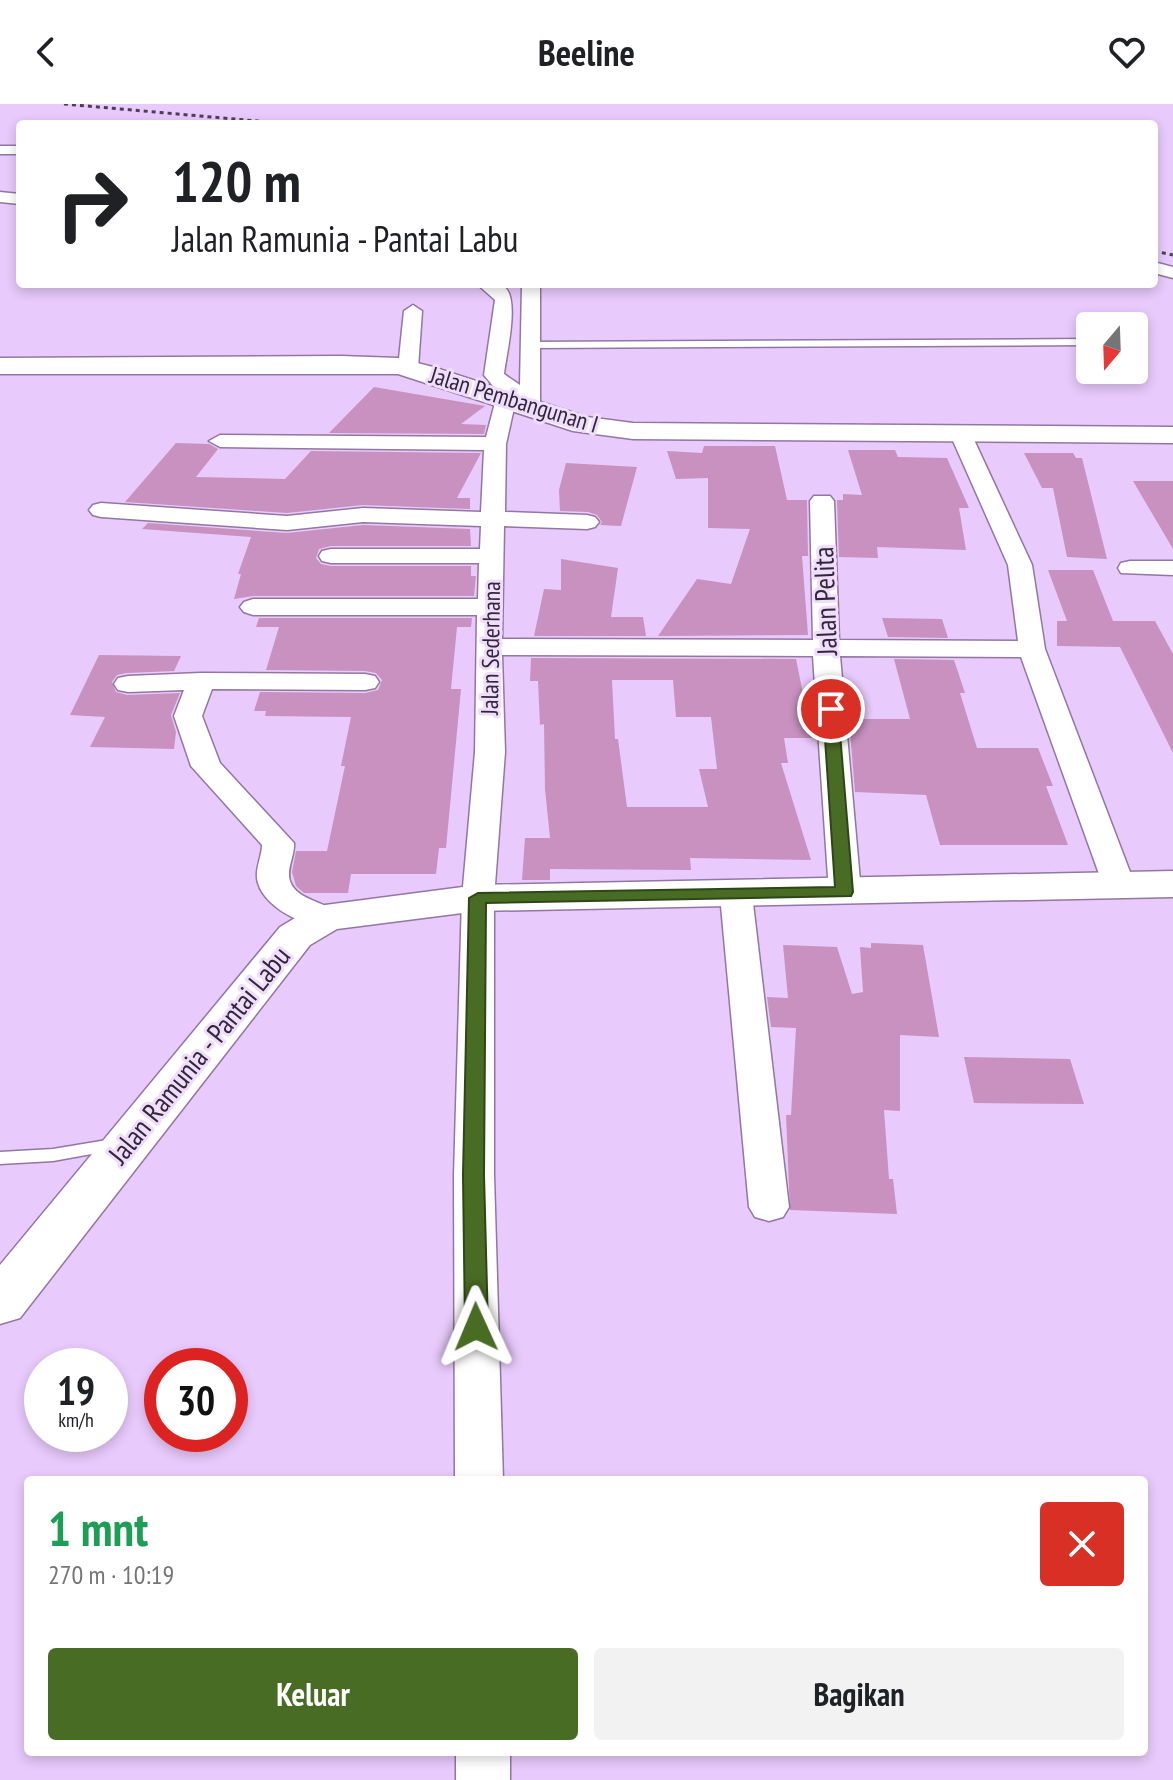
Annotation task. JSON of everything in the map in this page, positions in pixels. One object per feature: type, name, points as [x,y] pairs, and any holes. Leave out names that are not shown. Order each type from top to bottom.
[{"type":"main road","name":"Jalan Pembangunan I","points":[[0,366],[341,364],[408,368],[522,401],[583,425],[633,431],[1173,435]]},
{"type":"main road","name":"Jalan Ramunia - Pantai Labu","points":[[0,1303],[295,936],[325,918],[478,898],[1173,884]]},
{"type":"street","points":[[493,288],[500,292],[504,300],[494,375],[522,401]]},
{"type":"street","name":"Jalan Sederhana","points":[[479,1476],[474,1175],[478,898],[490,752],[488,679],[495,444],[522,401],[530,345],[531,288]]},
{"type":"street","points":[[408,368],[413,311]]},
{"type":"street","points":[[961,434],[1020,565],[1032,649],[1119,885]]},
{"type":"street","points":[[220,441],[495,444]]},
{"type":"street","name":"Jalan Pelita","points":[[822,501],[826,648],[845,892]]},
{"type":"street","points":[[101,510],[287,523],[363,515],[587,522]]},
{"type":"street","points":[[331,556],[493,556]]},
{"type":"street","points":[[1130,568],[1173,568]]},
{"type":"street","points":[[253,607],[492,607]]},
{"type":"street","points":[[491,647],[1032,649]]},
{"type":"street","points":[[201,681],[188,716],[206,766],[278,843],[280,856],[273,874],[277,888],[288,900],[325,918]]},
{"type":"street","points":[[128,684],[365,682]]},
{"type":"street","points":[[736,895],[769,1207]]},
{"type":"street","points":[[483,1756],[483,1780]]},
{"type":"lane","points":[[530,345],[1076,342]]},
{"type":"lane","points":[[0,1158],[53,1155],[129,1142]]},
{"type":"building","points":[[374,387],[485,406],[461,424],[486,425],[484,434],[329,433]]},
{"type":"building","points":[[176,443],[209,444],[218,449],[196,477],[285,479],[311,451],[481,453],[457,498],[470,498],[470,509],[363,505],[287,513],[125,502]]},
{"type":"building","points":[[704,446],[775,446],[787,500],[807,500],[808,556],[802,556],[808,635],[658,636],[697,579],[731,584],[750,529],[708,528],[708,478],[676,479],[667,451],[702,453]]},
{"type":"building","points":[[848,450],[895,450],[898,457],[947,458],[969,508],[959,508],[966,550],[877,547],[878,558],[839,557],[837,500],[843,500],[843,494],[862,495]]},
{"type":"building","points":[[1024,453],[1073,453],[1076,458],[1082,458],[1107,559],[1067,557],[1053,488],[1042,488]]},
{"type":"building","points":[[566,463],[637,467],[621,526],[600,525],[602,522],[597,515],[588,512],[560,511],[559,490]]},
{"type":"building","points":[[1133,481],[1173,481],[1173,549]]},
{"type":"building","points":[[148,523],[287,533],[363,525],[470,529],[471,546],[331,546],[319,549],[316,558],[321,564],[331,566],[471,566],[471,576],[476,576],[474,596],[253,596],[234,599],[241,574],[238,574],[251,537],[142,529]]},
{"type":"building","points":[[561,559],[618,568],[611,617],[643,617],[646,636],[534,636],[544,589],[561,590]]},
{"type":"building","points":[[1048,570],[1093,570],[1113,621],[1155,621],[1173,654],[1173,753],[1120,647],[1057,646],[1057,621],[1067,621]]},
{"type":"building","points":[[259,618],[472,618],[471,627],[457,627],[451,689],[461,689],[446,848],[439,848],[436,874],[351,874],[348,893],[304,893],[296,886],[292,872],[296,851],[327,851],[345,766],[341,766],[351,717],[265,716],[266,711],[254,711],[260,692],[365,693],[378,690],[382,680],[376,673],[365,671],[266,670],[279,627],[256,627]]},
{"type":"building","points":[[882,618],[942,619],[948,638],[888,637]]},
{"type":"building","points":[[99,655],[181,656],[174,671],[127,673],[117,675],[112,682],[116,692],[127,695],[180,693],[171,715],[176,732],[174,749],[90,747],[105,717],[70,715]]},
{"type":"building","points":[[531,658],[796,659],[812,738],[784,738],[788,763],[781,763],[811,860],[690,858],[691,870],[550,869],[550,880],[522,880],[525,838],[550,838],[545,789],[544,724],[540,725],[538,681],[530,681]],"holes":[[[612,680],[673,680],[676,717],[711,717],[717,769],[699,769],[708,807],[627,807],[618,739],[615,739]]]},
{"type":"building","points":[[894,659],[954,660],[965,693],[960,693],[977,748],[1038,748],[1053,786],[1046,786],[1068,845],[940,845],[926,795],[855,792],[849,719],[910,719]]},
{"type":"building","points":[[871,943],[923,945],[939,1037],[900,1035],[900,1111],[884,1110],[889,1179],[893,1179],[897,1214],[790,1210],[786,1115],[791,1115],[796,1028],[771,1027],[767,997],[788,998],[783,945],[837,947],[852,994],[863,992],[860,947],[871,948]]},
{"type":"building","points":[[964,1057],[1070,1059],[1084,1104],[974,1103]]},
{"type":"railway","points":[[64,104],[246,120]]},
{"type":"railway","points":[[1158,252],[1173,255]]},
{"type":"route","points":[[476,1327],[474,1175],[478,898],[845,892],[831,709]]}]
